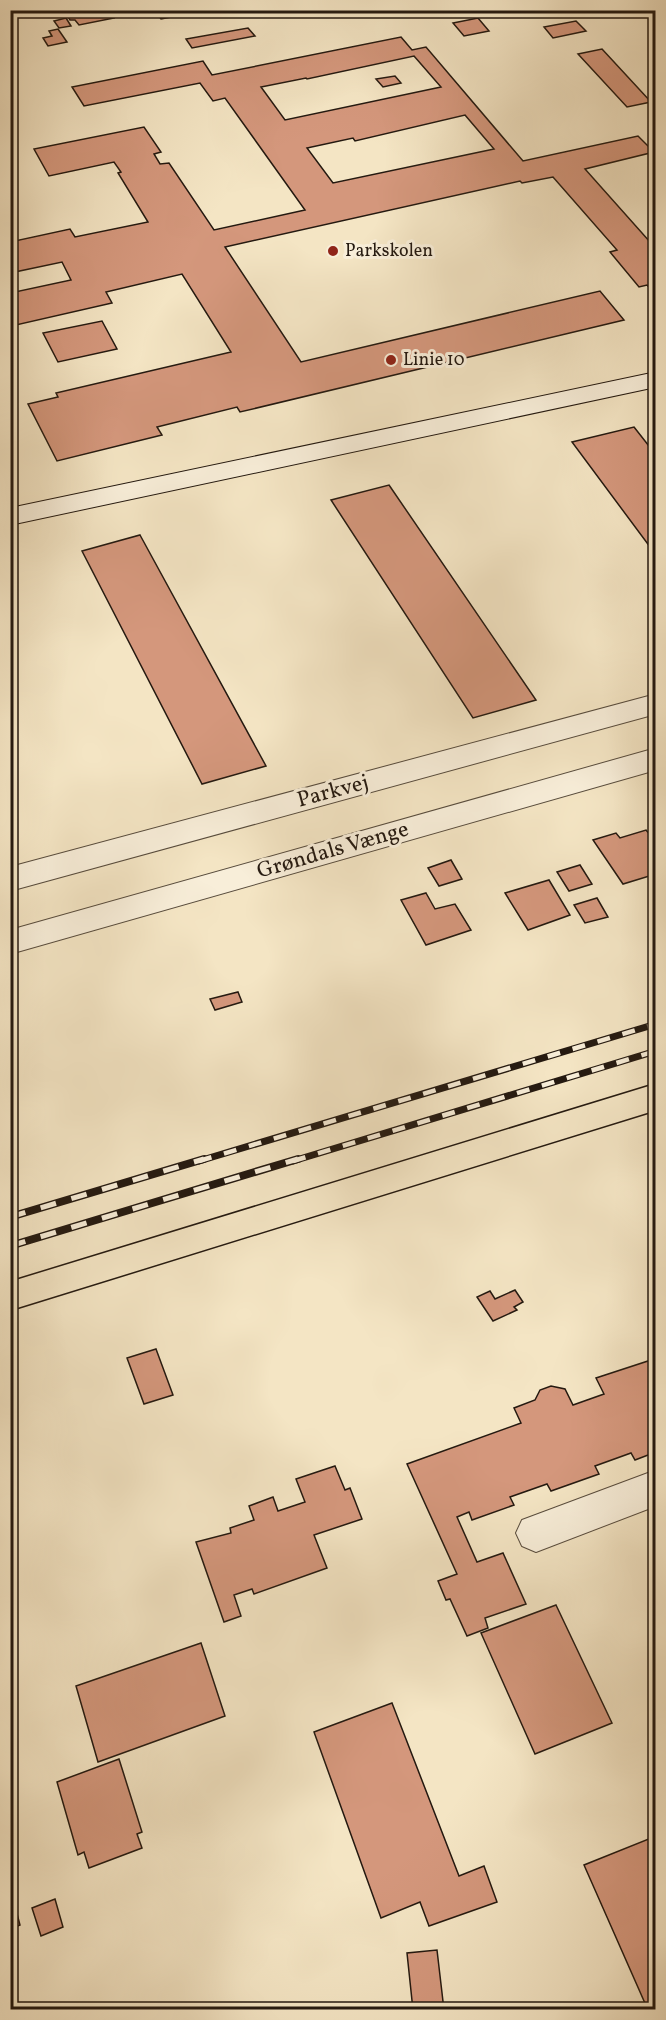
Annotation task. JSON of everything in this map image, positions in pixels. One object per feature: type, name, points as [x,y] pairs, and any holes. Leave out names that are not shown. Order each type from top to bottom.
[{"type":"street","points":[[12,514],[656,379]]},
{"type":"street","name":"Parkvej","points":[[10,879],[656,704]]},
{"type":"street","name":"Grøndals Vænge","points":[[10,942],[656,759]]},
{"type":"street","points":[[536,1533],[656,1488]]},
{"type":"building","points":[[64,10],[109,10],[114,18],[79,25],[75,20],[70,20]]},
{"type":"building","points":[[155,10],[192,10],[194,13],[161,19]]},
{"type":"building","points":[[66,18],[71,26],[59,28],[54,21]]},
{"type":"building","points":[[478,18],[489,31],[464,36],[453,23]]},
{"type":"building","points":[[576,21],[586,31],[553,38],[544,27]]},
{"type":"building","points":[[248,28],[255,36],[192,48],[186,39]]},
{"type":"building","points":[[58,29],[67,42],[48,46],[43,38],[52,36],[49,31]]},
{"type":"building","points":[[401,37],[412,50],[426,47],[523,161],[638,136],[654,152],[585,169],[650,242],[656,241],[656,295],[647,285],[639,287],[610,252],[617,250],[553,177],[522,183],[520,181],[225,247],[301,362],[600,291],[624,320],[240,412],[237,407],[157,427],[162,435],[57,461],[28,404],[58,397],[56,393],[231,352],[182,274],[106,292],[112,303],[16,325],[10,315],[10,293],[71,280],[62,262],[10,273],[10,242],[70,229],[75,237],[148,222],[118,173],[121,172],[114,162],[49,176],[34,149],[144,127],[161,152],[154,154],[160,164],[169,163],[214,230],[305,210],[225,98],[213,101],[200,83],[84,106],[72,87],[203,61],[212,75]],"holes":[[[414,56],[441,87],[285,120],[261,87]],[[465,115],[494,149],[333,183],[307,148],[353,138],[355,141]]]},
{"type":"building","points":[[602,49],[651,102],[627,107],[578,54]]},
{"type":"building","points":[[395,76],[401,83],[383,87],[376,79]]},
{"type":"building","points":[[102,321],[117,349],[58,362],[43,333]]},
{"type":"building","points":[[634,427],[656,455],[656,555],[572,442]]},
{"type":"building","points":[[389,485],[536,700],[473,718],[331,500]]},
{"type":"building","points":[[140,535],[266,766],[202,784],[82,551]]},
{"type":"building","points":[[646,830],[656,842],[656,874],[623,884],[593,840],[616,833],[620,838]]},
{"type":"building","points":[[451,860],[462,879],[439,886],[428,868]]},
{"type":"building","points":[[580,865],[592,884],[569,891],[557,872]]},
{"type":"building","points":[[549,880],[570,915],[528,930],[505,893]]},
{"type":"building","points":[[426,893],[435,909],[455,904],[471,930],[426,945],[401,900]]},
{"type":"building","points":[[597,898],[608,917],[585,923],[574,905]]},
{"type":"building","points":[[238,992],[242,1002],[215,1010],[210,999]]},
{"type":"building","points":[[515,1290],[523,1302],[514,1307],[517,1310],[493,1321],[477,1297],[490,1291],[495,1299]]},
{"type":"building","points":[[156,1349],[173,1395],[144,1404],[127,1358]]},
{"type":"building","points":[[648,1361],[656,1376],[656,1452],[635,1460],[631,1453],[595,1466],[599,1474],[551,1491],[547,1484],[510,1497],[514,1505],[472,1520],[469,1512],[457,1517],[477,1562],[503,1553],[526,1604],[485,1618],[488,1628],[467,1636],[450,1599],[446,1600],[438,1581],[457,1574],[407,1464],[521,1423],[514,1408],[535,1400],[540,1390],[551,1386],[565,1389],[573,1405],[604,1394],[596,1378]]},
{"type":"building","points":[[335,1466],[345,1490],[350,1488],[362,1519],[314,1535],[327,1568],[254,1594],[252,1589],[234,1595],[241,1616],[224,1622],[196,1542],[231,1533],[230,1528],[254,1520],[249,1506],[273,1497],[278,1511],[305,1502],[296,1479]]},
{"type":"building","points":[[556,1605],[612,1723],[535,1754],[481,1633]]},
{"type":"building","points":[[201,1643],[225,1716],[98,1762],[76,1686]]},
{"type":"building","points":[[392,1703],[459,1876],[484,1866],[497,1902],[429,1926],[420,1902],[381,1918],[314,1732]]},
{"type":"building","points":[[119,1759],[142,1832],[137,1834],[142,1848],[89,1868],[84,1852],[78,1855],[57,1782]]},
{"type":"building","points":[[656,1836],[656,2010],[648,2010],[584,1865]]},
{"type":"building","points":[[10,1887],[20,1925],[10,1929]]},
{"type":"building","points":[[55,1899],[63,1927],[41,1936],[32,1908]]},
{"type":"building","points":[[437,1950],[444,2010],[413,2010],[407,1953]]},
{"type":"tram line","points":[[10,1281],[656,1083]]},
{"type":"tram line","points":[[10,1311],[656,1111]]},
{"type":"railway","points":[[199,1161],[656,1024]]},
{"type":"railway","points":[[293,1161],[656,1051]]},
{"type":"railway","points":[[10,1217],[204,1159]]},
{"type":"railway","points":[[10,1246],[298,1159]]},
{"type":"place","name":"Parkskolen","points":[[333,251]]},
{"type":"place","name":"Linie 10","points":[[391,360]]}]
